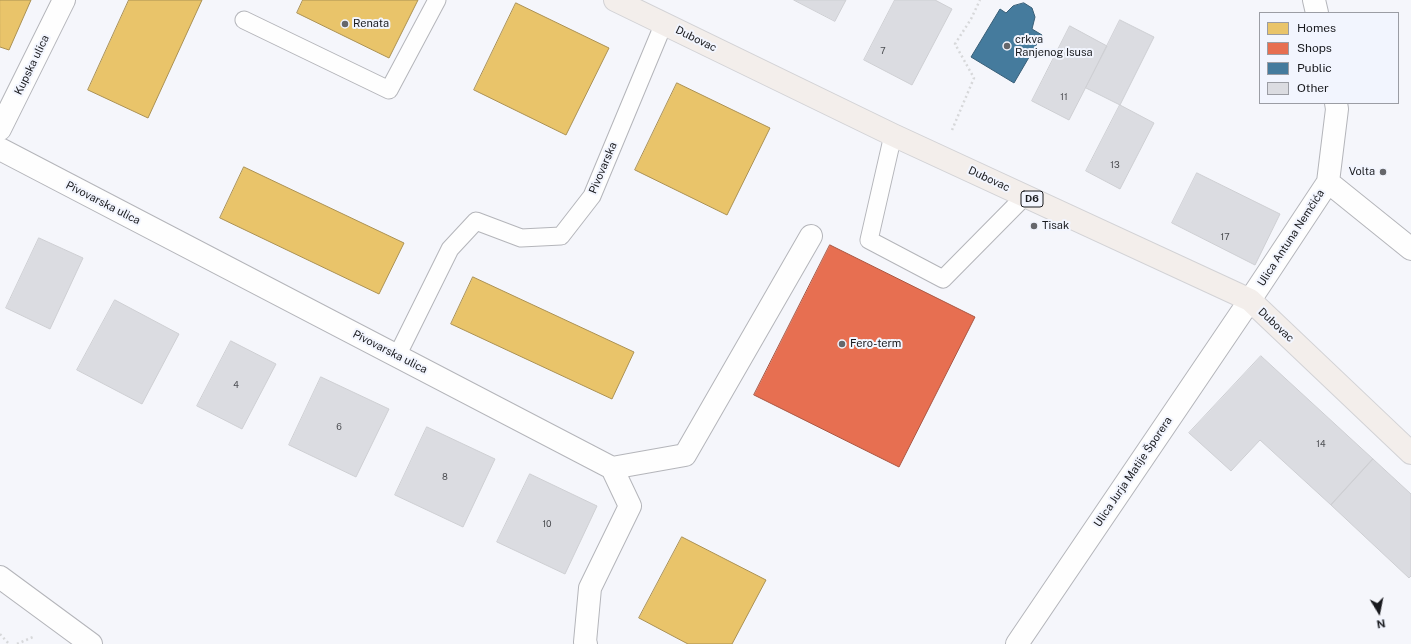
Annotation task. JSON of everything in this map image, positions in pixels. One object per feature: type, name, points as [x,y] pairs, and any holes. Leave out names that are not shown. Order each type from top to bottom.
[{"type":"main road","name":"Dubovac","points":[[616,0],[637,5],[664,24],[893,135],[1250,300],[1411,453]]},
{"type":"street","name":"Kupska ulica","points":[[0,129],[64,0]]},
{"type":"street","points":[[1314,0],[1317,12]]},
{"type":"street","name":"Ulica Antuna Nemčića","points":[[1250,300],[1328,182],[1337,109],[1336,104]]},
{"type":"street","name":"Pivovarska ulica","points":[[0,149],[612,468]]},
{"type":"street","points":[[1328,182],[1411,249]]},
{"type":"street","points":[[586,644],[590,588],[630,506],[612,468],[685,455],[811,236]]},
{"type":"street","name":"Ulica Jurja Matije Šporera","points":[[1017,644],[1250,300]]},
{"type":"street","points":[[0,577],[91,644]]},
{"type":"lane","points":[[244,20],[389,90],[437,0]]},
{"type":"lane","name":"Pivovarska","points":[[397,356],[450,248],[476,221],[521,238],[561,236],[592,196],[664,24]]},
{"type":"lane","points":[[893,135],[869,240],[943,279],[1025,196]]},
{"type":"path","points":[[940,156],[974,78],[955,44],[972,19],[980,0]]},
{"type":"path","points":[[0,634],[9,644]]},
{"type":"building: Homes","points":[[0,0],[31,0],[9,50],[0,47]]},
{"type":"building: Homes","points":[[129,0],[202,0],[148,118],[88,90]]},
{"type":"building: Homes","points":[[303,0],[418,0],[389,58],[297,13]]},
{"type":"building: Homes","points":[[516,3],[609,48],[566,135],[474,90]]},
{"type":"building: Homes","points":[[677,83],[770,128],[727,215],[635,170]]},
{"type":"building: Homes","points":[[244,167],[404,243],[379,294],[220,218]]},
{"type":"building: Homes","points":[[473,277],[634,352],[612,399],[451,324]]},
{"type":"building: Homes","points":[[682,537],[766,580],[732,644],[688,644],[639,618]]},
{"type":"building: Shops","points":[[830,245],[975,317],[899,467],[754,395]]},
{"type":"building: Public","name":"crkva Ranjenog Isusa","points":[[1024,3],[1032,8],[1035,17],[1032,29],[1042,35],[1014,83],[971,57],[1000,9],[1006,13],[1013,6]]},
{"type":"building: Other","points":[[794,0],[846,0],[835,21]]},
{"type":"building: Other","points":[[895,0],[935,0],[952,9],[912,85],[864,60]]},
{"type":"building: Other","points":[[1120,20],[1154,37],[1120,105],[1086,88]]},
{"type":"building: Other","points":[[1070,26],[1107,46],[1069,120],[1032,101]]},
{"type":"building: Other","points":[[1120,105],[1154,123],[1120,189],[1086,171]]},
{"type":"building: Other","points":[[1197,173],[1280,214],[1255,265],[1172,223]]},
{"type":"building: Other","points":[[39,238],[83,258],[50,329],[6,308]]},
{"type":"building: Other","points":[[115,300],[179,334],[142,404],[77,370]]},
{"type":"building: Other","points":[[231,341],[276,364],[242,429],[197,406]]},
{"type":"building: Other","points":[[1261,356],[1373,459],[1331,505],[1260,440],[1231,471],[1189,433]]},
{"type":"building: Other","points":[[321,377],[389,409],[356,477],[289,445]]},
{"type":"building: Other","points":[[427,427],[495,459],[463,527],[395,495]]},
{"type":"building: Other","points":[[1373,459],[1411,494],[1411,576],[1409,578],[1331,505]]},
{"type":"building: Other","points":[[530,474],[597,506],[565,574],[497,542]]},
{"type":"place","name":"Renata","points":[[345,24]]},
{"type":"place","name":"crkva Ranjenog Isusa","points":[[1007,46]]},
{"type":"place","name":"Volta","points":[[1383,172]]},
{"type":"place","name":"Tisak","points":[[1034,226]]},
{"type":"place","name":"Fero-term","points":[[842,344]]}]
